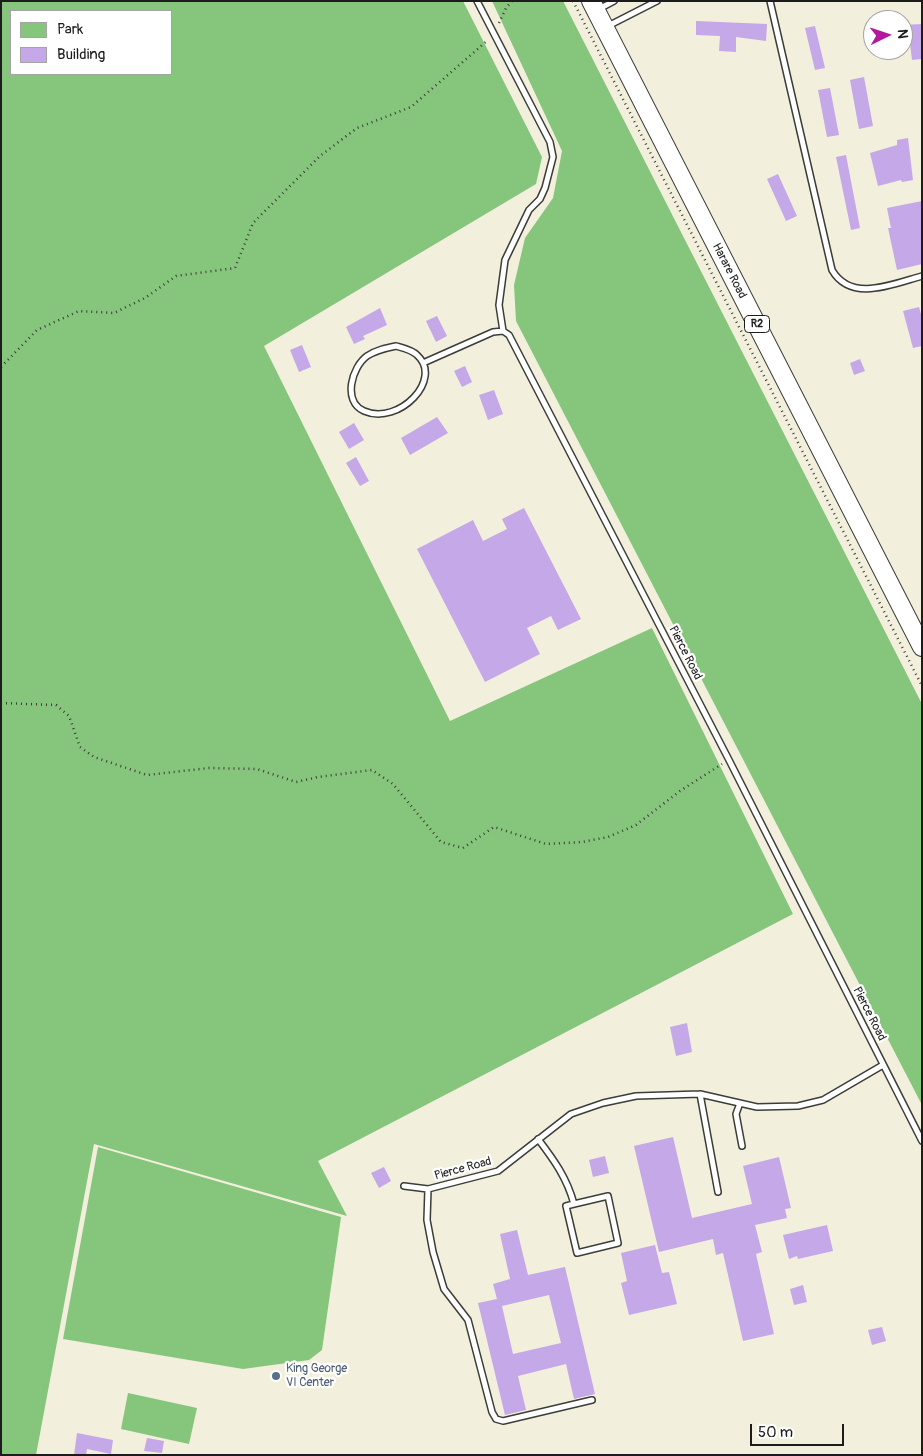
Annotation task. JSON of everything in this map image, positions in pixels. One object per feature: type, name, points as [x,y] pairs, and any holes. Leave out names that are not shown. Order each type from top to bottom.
[{"type":"highway","name":"Harare Road","points":[[594,6],[922,647]]},
{"type":"lane","points":[[423,363],[468,341],[492,332],[503,331],[499,305],[505,260],[529,210],[540,199],[545,188],[553,157],[550,142],[477,1]]},
{"type":"lane","points":[[594,6],[614,1]]},
{"type":"lane","points":[[605,28],[657,1]]},
{"type":"lane","points":[[770,1],[832,270],[838,280],[848,287],[857,288],[874,288],[922,276]]},
{"type":"lane","name":"Pierce Road","points":[[503,331],[513,344],[729,760],[922,1141]]},
{"type":"lane","points":[[396,346],[417,354],[423,363],[425,373],[422,384],[418,394],[406,407],[396,412],[373,414],[362,410],[354,401],[351,390],[357,367],[373,353],[396,346]]},
{"type":"lane","name":"Pierce Road","points":[[404,1186],[428,1189],[498,1171],[571,1114],[603,1103],[636,1096],[700,1094],[740,1103],[775,1108],[798,1106],[823,1100],[883,1065]]},
{"type":"lane","points":[[700,1094],[703,1121],[718,1192]]},
{"type":"lane","points":[[740,1103],[736,1114],[742,1146]]},
{"type":"lane","points":[[538,1139],[569,1184],[574,1204]]},
{"type":"lane","points":[[428,1189],[427,1220],[433,1252],[444,1289],[468,1320],[492,1412],[496,1419],[504,1421],[592,1400]]},
{"type":"lane","points":[[608,1196],[618,1243],[577,1253],[566,1206],[574,1204],[608,1196]]},
{"type":"path","points":[[1,367],[37,330],[79,311],[114,312],[145,298],[176,276],[235,268],[253,223],[320,156],[357,128],[411,107],[494,35],[506,8],[512,1]]},
{"type":"path","points":[[573,1],[922,686]]},
{"type":"path","points":[[1,703],[56,705],[69,716],[80,747],[94,757],[147,775],[209,768],[257,769],[296,782],[318,777],[372,770],[393,784],[441,842],[463,848],[494,827],[546,844],[582,842],[608,837],[636,825],[680,791],[729,760]]},
{"type":"green space","points":[[1,1],[463,1],[542,157],[536,184],[264,346],[450,721],[652,628],[793,914],[318,1161],[347,1216],[94,1144],[36,1455],[1,1455]]},
{"type":"green space","points":[[492,1],[563,1],[922,704],[922,1105],[516,321],[514,285],[525,238],[553,198],[562,151]]},
{"type":"green space","points":[[98,1147],[341,1217],[322,1350],[309,1360],[243,1369],[63,1339]]},
{"type":"green space","points":[[128,1393],[197,1408],[189,1444],[121,1429]]},
{"type":"building","points":[[696,21],[767,24],[766,41],[736,37],[736,52],[719,51],[720,36],[696,35]]},
{"type":"building","points":[[913,24],[922,24],[922,59],[913,60]]},
{"type":"building","points":[[815,26],[825,68],[815,70],[805,28]]},
{"type":"building","points":[[864,77],[873,126],[859,129],[850,80]]},
{"type":"building","points":[[830,88],[839,135],[827,137],[818,90]]},
{"type":"building","points":[[908,138],[913,180],[902,182],[901,180],[878,186],[870,153],[897,145],[897,140]]},
{"type":"building","points":[[846,155],[860,228],[851,230],[836,157]]},
{"type":"building","points":[[778,174],[797,216],[786,221],[767,179]]},
{"type":"building","points":[[922,201],[922,264],[897,270],[888,228],[891,228],[887,208]]},
{"type":"building","points":[[919,307],[922,318],[922,346],[913,348],[903,311]]},
{"type":"building","points":[[380,308],[387,325],[363,336],[365,339],[354,344],[346,327]]},
{"type":"building","points":[[437,316],[447,336],[436,342],[426,321]]},
{"type":"building","points":[[302,345],[311,367],[299,372],[290,350]]},
{"type":"building","points":[[860,359],[865,371],[854,375],[850,363]]},
{"type":"building","points":[[465,366],[472,382],[462,387],[454,371]]},
{"type":"building","points":[[494,390],[503,414],[488,420],[479,395]]},
{"type":"building","points":[[437,417],[448,433],[410,455],[401,438]]},
{"type":"building","points":[[354,423],[364,440],[349,449],[339,432]]},
{"type":"building","points":[[356,457],[369,481],[360,486],[346,463]]},
{"type":"building","points":[[524,508],[581,619],[558,630],[551,616],[527,628],[540,654],[485,682],[417,549],[473,520],[483,541],[507,529],[502,519]]},
{"type":"building","points":[[687,1023],[692,1052],[676,1056],[670,1027]]},
{"type":"building","points":[[673,1137],[692,1218],[752,1204],[743,1166],[779,1157],[791,1208],[785,1209],[787,1218],[755,1225],[762,1252],[756,1254],[774,1334],[743,1341],[723,1253],[716,1255],[713,1239],[659,1252],[634,1146]]},
{"type":"building","points":[[605,1156],[609,1173],[593,1177],[589,1160]]},
{"type":"building","points":[[384,1167],[391,1181],[379,1188],[371,1173]]},
{"type":"building","points":[[827,1225],[833,1251],[798,1259],[797,1256],[789,1259],[783,1235]]},
{"type":"building","points":[[517,1230],[528,1275],[565,1267],[595,1394],[574,1399],[566,1364],[518,1376],[526,1410],[505,1415],[478,1303],[497,1299],[493,1284],[510,1279],[500,1234]],"holes":[[[549,1295],[561,1343],[513,1354],[502,1306]]]},
{"type":"building","points":[[655,1245],[662,1273],[669,1272],[677,1304],[629,1315],[621,1283],[627,1281],[621,1253]]},
{"type":"building","points":[[803,1285],[807,1302],[794,1305],[790,1289]]},
{"type":"building","points":[[882,1327],[886,1341],[872,1345],[868,1330]]},
{"type":"building","points":[[77,1433],[113,1440],[111,1454],[87,1449],[86,1455],[74,1455]]},
{"type":"building","points":[[147,1438],[164,1441],[162,1453],[144,1451]]},
{"type":"place","name":"King George VI Center","points":[[276,1376]]}]
